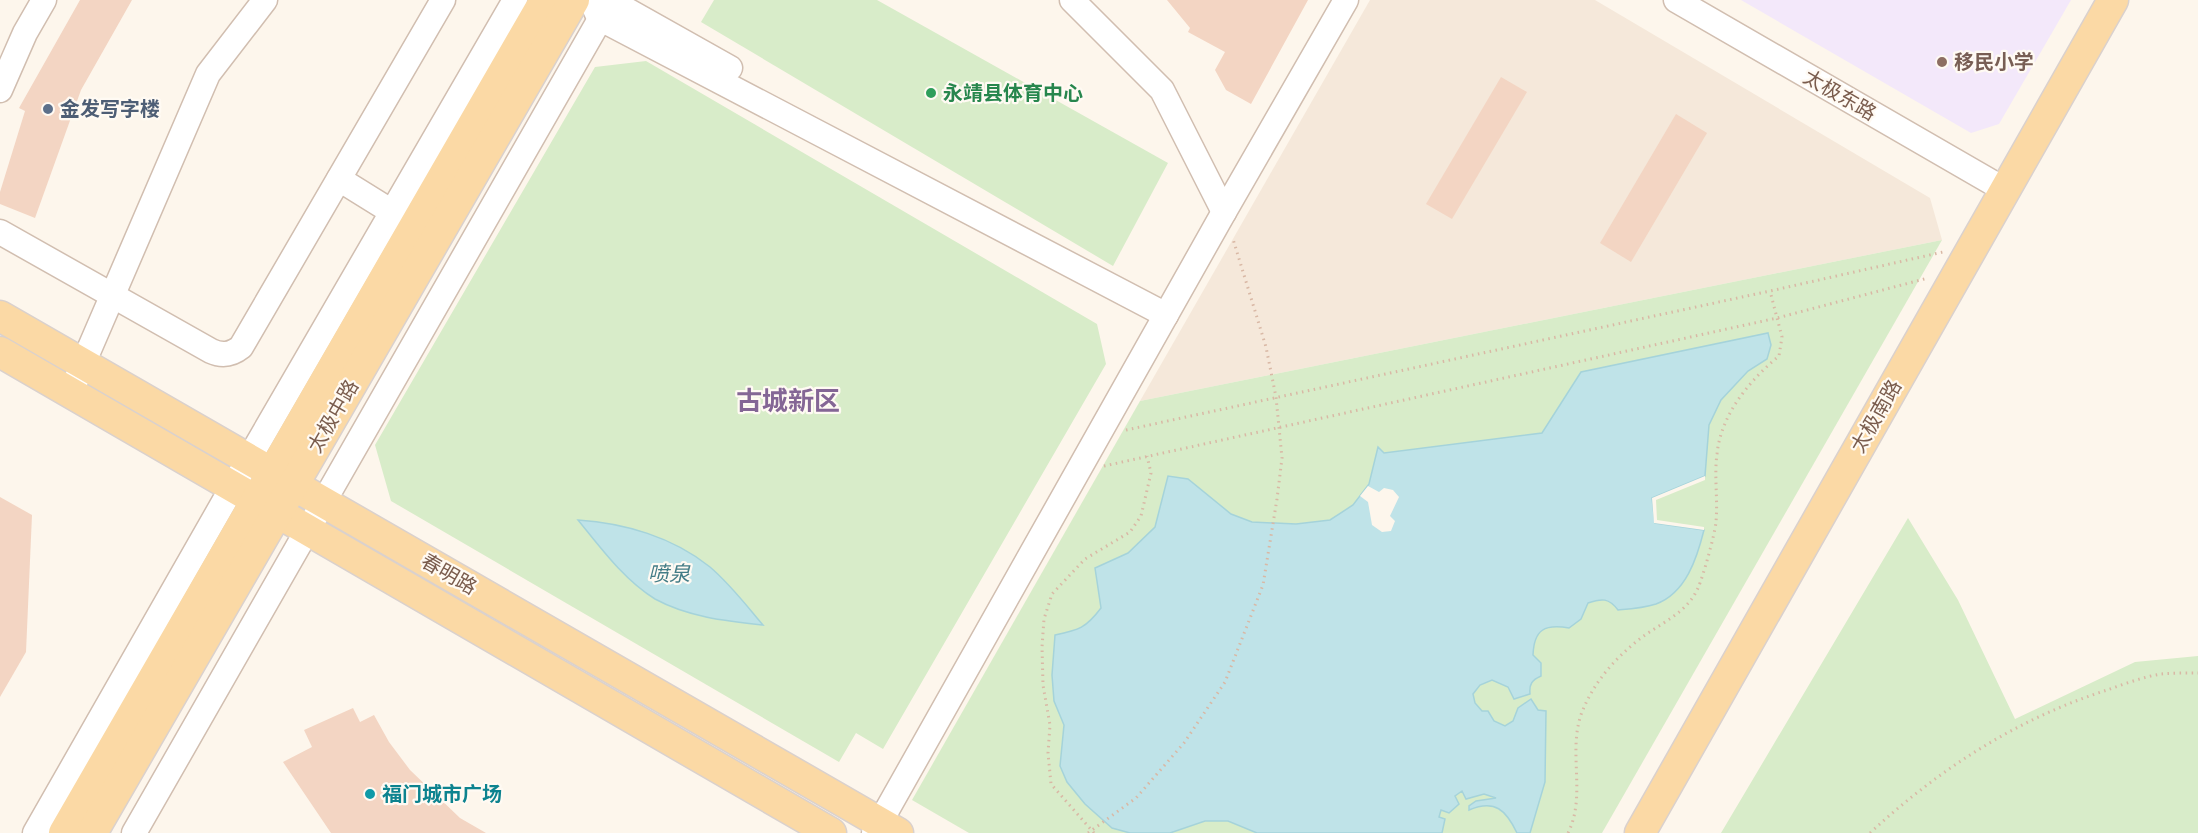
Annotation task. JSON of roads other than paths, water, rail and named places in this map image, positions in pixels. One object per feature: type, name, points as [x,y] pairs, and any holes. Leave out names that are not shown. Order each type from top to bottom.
[{"type":"main road","name":"太极中路","points":[[271,472],[404,219],[545,0]]},
{"type":"main road","name":"太极中路","points":[[64,833],[271,472],[574,0]]},
{"type":"main road","name":"太极南路","points":[[1640,833],[2113,0]]},
{"type":"main road","name":"春明路","points":[[0,316],[884,830]]},
{"type":"main road","name":"春明路","points":[[0,352],[831,833]]},
{"type":"main road","name":"太极中路","points":[[92,833],[254,501]]},
{"type":"street","points":[[0,90],[25,33],[44,0]]},
{"type":"street","points":[[70,393],[208,74],[265,0]]},
{"type":"street","points":[[0,232],[211,351],[223,354],[236,351],[241,347],[444,0]]},
{"type":"street","points":[[339,178],[404,219],[515,0]]},
{"type":"street","points":[[1072,0],[1162,90],[1224,212]]},
{"type":"street","points":[[884,830],[1098,435],[1346,0]]},
{"type":"street","name":"太极东路","points":[[1676,0],[2005,190]]},
{"type":"street","points":[[134,833],[604,4],[1166,315]]},
{"type":"street","points":[[35,833],[254,501]]},
{"type":"water","points":[[1768,333],[1771,345],[1767,359],[1748,371],[1721,400],[1709,425],[1705,476],[1652,498],[1655,523],[1704,530],[1694,563],[1683,583],[1666,599],[1642,607],[1618,610],[1605,600],[1588,603],[1581,619],[1569,628],[1547,628],[1539,634],[1533,655],[1541,663],[1541,676],[1532,683],[1530,694],[1514,699],[1508,687],[1492,680],[1480,685],[1473,694],[1475,703],[1482,711],[1488,711],[1494,721],[1505,726],[1513,721],[1518,708],[1531,699],[1538,710],[1546,711],[1545,782],[1530,833],[1517,833],[1509,818],[1493,806],[1469,810],[1469,806],[1476,801],[1496,798],[1484,794],[1466,799],[1462,791],[1455,796],[1459,804],[1449,813],[1441,810],[1439,817],[1445,819],[1442,833],[1257,833],[1228,821],[1205,821],[1170,833],[1130,833],[1112,828],[1085,804],[1067,782],[1060,766],[1064,725],[1054,701],[1052,675],[1055,635],[1081,627],[1091,620],[1101,608],[1095,568],[1128,553],[1155,527],[1168,476],[1188,479],[1231,514],[1252,522],[1296,524],[1330,520],[1353,505],[1369,484],[1378,447],[1384,453],[1542,433],[1581,372]]},
{"type":"water","name":"喷泉","points":[[578,520],[613,524],[647,533],[696,556],[738,595],[763,625],[694,614],[655,599],[623,573]]},
{"type":"place","name":"移民小学","points":[[1942,62]]},
{"type":"place","name":"永靖县体育中心","points":[[931,93]]},
{"type":"place","name":"金发写字楼","points":[[48,109]]},
{"type":"place","name":"福门城市广场","points":[[370,794]]},
{"type":"district","name":"古城新区","points":[[788,401]]}]
